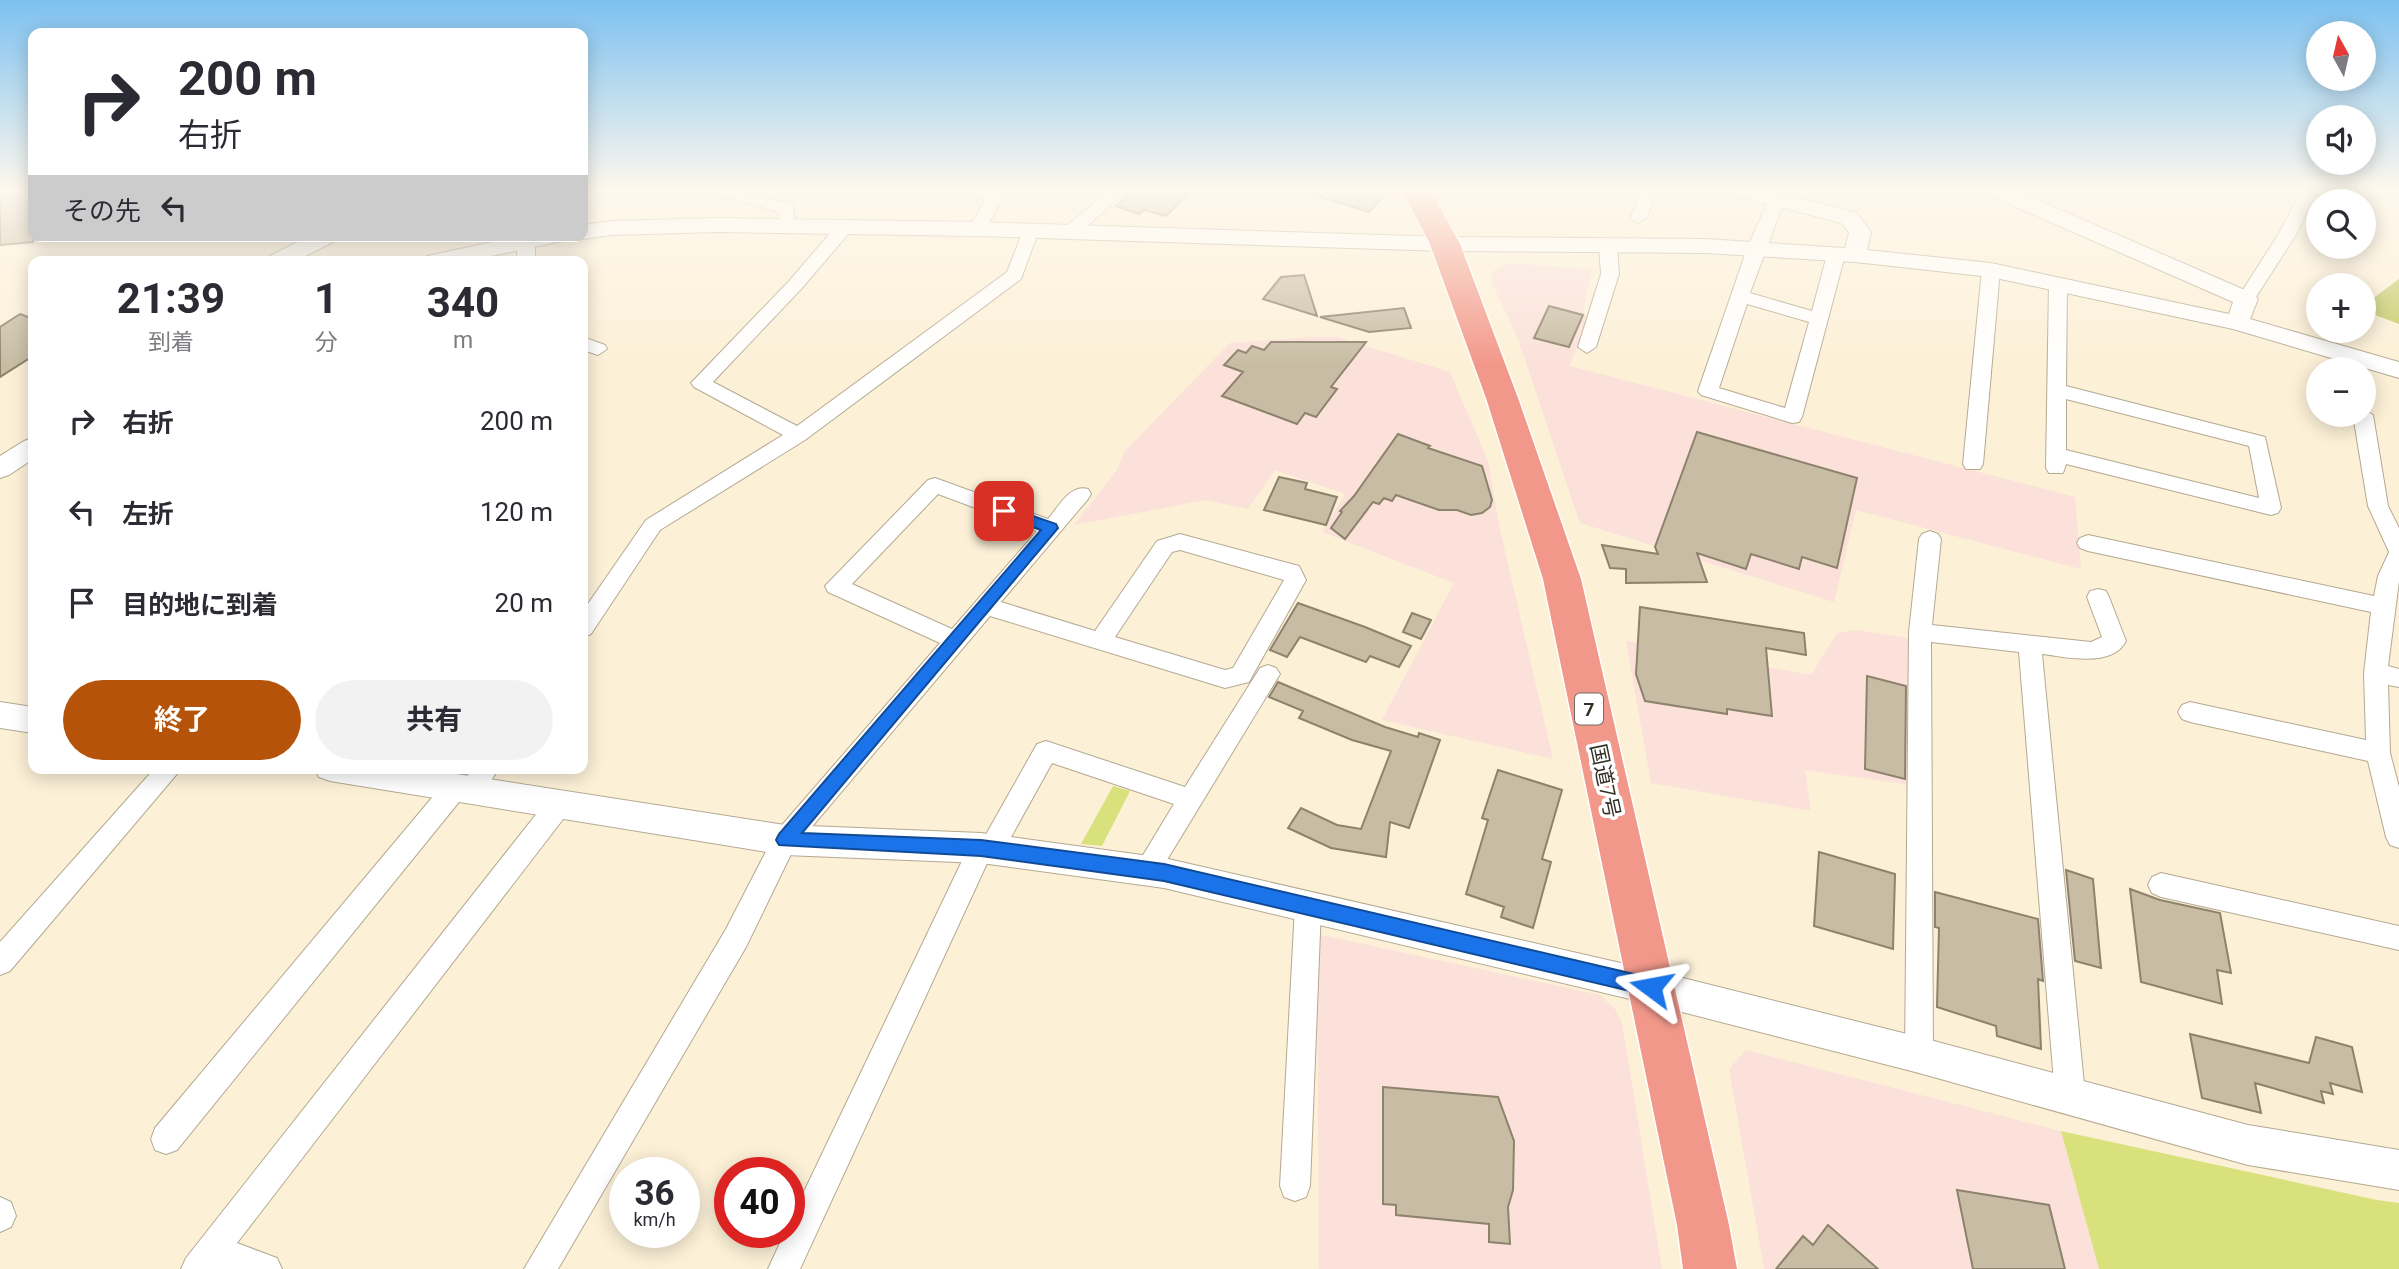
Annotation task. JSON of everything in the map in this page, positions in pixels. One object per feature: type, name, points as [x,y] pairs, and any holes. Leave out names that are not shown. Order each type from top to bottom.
[{"type":"highway","name":"国道7号","points":[[1446,247],[1502,398],[1562,579],[1710,1269]]},
{"type":"street","points":[[288,256],[305,247]]},
{"type":"street","points":[[798,435],[701,383],[828,247]]},
{"type":"street","points":[[588,621],[653,525],[798,435],[1016,275],[1025,247]]},
{"type":"street","points":[[1587,346],[1610,274],[1608,247]]},
{"type":"street","points":[[1668,247],[1845,255],[1991,270],[2237,323],[2338,357]]},
{"type":"street","points":[[1756,249],[1708,391],[1792,417],[1818,319],[1850,247]]},
{"type":"street","points":[[2128,247],[2246,299]]},
{"type":"street","points":[[2237,323],[2246,299],[2279,247]]},
{"type":"street","points":[[480,256],[526,251]]},
{"type":"street","points":[[1973,464],[1991,270]]},
{"type":"street","points":[[2057,390],[2258,442],[2271,508],[2057,461],[2057,390],[2058,284]]},
{"type":"street","points":[[1740,296],[1818,319]]},
{"type":"street","points":[[2376,366],[2399,370]]},
{"type":"street","points":[[2365,427],[2378,506],[2399,552],[2389,576],[2383,606],[2388,675],[2378,753],[2399,837]]},
{"type":"street","points":[[0,469],[28,450]]},
{"type":"street","points":[[956,640],[836,586],[935,485],[1051,528]]},
{"type":"street","points":[[540,1269],[736,938],[785,840],[1081,494]]},
{"type":"street","points":[[1919,1055],[1920,632],[1930,539]]},
{"type":"street","points":[[985,606],[1100,641],[1225,679],[1241,676],[1295,580],[1291,572],[1180,542],[1165,545],[1100,641]]},
{"type":"street","points":[[2088,543],[2383,606]]},
{"type":"street","points":[[1920,632],[2093,651],[2115,641],[2098,597]]},
{"type":"street","points":[[2030,645],[2070,1095]]},
{"type":"street","points":[[1147,870],[1268,674]]},
{"type":"street","points":[[2190,712],[2378,753]]},
{"type":"street","points":[[0,715],[28,719]]},
{"type":"street","points":[[784,1269],[986,848],[1046,751],[1190,799]]},
{"type":"street","points":[[0,962],[165,774]]},
{"type":"street","points":[[390,774],[471,782],[558,806],[785,840],[986,848],[1147,870],[1651,987],[1919,1055],[2248,1145],[2399,1170]]},
{"type":"street","points":[[166,1139],[471,782]]},
{"type":"street","points":[[267,1269],[204,1260],[558,806]]},
{"type":"street","points":[[2161,885],[2399,938]]},
{"type":"street","points":[[1296,1186],[1308,906]]},
{"type":"shaded area","points":[[1507,263],[1592,269],[1583,311],[1587,318],[1570,366],[2075,497],[2081,569],[1856,510],[1834,602],[1580,523],[1518,339],[1491,281],[1493,271]]},
{"type":"shaded area","points":[[1337,337],[1450,372],[1488,461],[1499,525],[1553,759],[1382,720],[1454,583],[1322,532],[1345,494],[1275,470],[1248,509],[1206,500],[1074,525],[1117,470],[1125,451],[1230,343]]},
{"type":"shaded area","points":[[1856,630],[1909,638],[1909,785],[1805,770],[1811,811],[1651,783],[1626,641],[1811,675],[1837,633]]},
{"type":"shaded area","points":[[1317,934],[1600,995],[1615,1009],[1622,1023],[1662,1269],[1319,1269]]},
{"type":"shaded area","points":[[1746,1050],[2061,1131],[2099,1269],[1764,1269],[1729,1069]]},
{"type":"green space","points":[[2399,279],[2399,324],[2376,315],[2376,296]]},
{"type":"green space","points":[[1113,786],[1130,791],[1102,846],[1081,844]]},
{"type":"green space","points":[[2061,1131],[2399,1203],[2399,1269],[2099,1269]]},
{"type":"building","points":[[1304,275],[1317,316],[1263,299],[1281,277]]},
{"type":"building","points":[[1549,306],[1583,315],[1569,347],[1534,338]]},
{"type":"building","points":[[1404,308],[1411,328],[1369,332],[1320,317]]},
{"type":"building","points":[[20,314],[28,317],[28,359],[0,377],[0,327]]},
{"type":"building","points":[[1271,342],[1366,342],[1331,387],[1337,389],[1316,417],[1305,413],[1297,424],[1222,396],[1243,372],[1224,365],[1238,350],[1246,353],[1252,346],[1264,350]]},
{"type":"building","points":[[1697,432],[1857,478],[1837,568],[1802,557],[1799,569],[1751,554],[1746,569],[1697,553],[1707,582],[1626,583],[1626,569],[1610,568],[1602,545],[1658,554],[1655,547]]},
{"type":"building","points":[[1398,434],[1430,446],[1428,448],[1482,466],[1492,500],[1490,507],[1482,513],[1471,515],[1457,510],[1439,510],[1396,495],[1392,501],[1384,498],[1379,504],[1373,502],[1345,539],[1331,528],[1342,512],[1340,511],[1354,496]]},
{"type":"building","points":[[1279,477],[1307,483],[1305,489],[1337,497],[1326,525],[1264,510]]},
{"type":"building","points":[[1298,603],[1411,646],[1399,667],[1370,656],[1366,662],[1300,637],[1287,657],[1270,650]]},
{"type":"building","points":[[1640,607],[1804,633],[1806,655],[1766,648],[1772,716],[1727,709],[1727,714],[1645,701],[1636,674]]},
{"type":"building","points":[[1412,613],[1431,620],[1421,639],[1403,632]]},
{"type":"building","points":[[1867,676],[1906,686],[1905,779],[1865,769]]},
{"type":"building","points":[[1278,682],[1385,727],[1418,737],[1419,733],[1440,740],[1409,828],[1390,822],[1386,857],[1331,848],[1288,828],[1301,808],[1337,825],[1361,829],[1391,751],[1352,740],[1299,718],[1303,711],[1269,697]]},
{"type":"building","points":[[1498,770],[1562,790],[1542,859],[1551,862],[1533,928],[1501,917],[1504,907],[1466,894],[1488,820],[1482,818]]},
{"type":"building","points":[[1819,852],[1895,874],[1893,949],[1814,926]]},
{"type":"building","points":[[2066,870],[2093,879],[2101,968],[2075,961]]},
{"type":"building","points":[[2130,889],[2160,900],[2220,913],[2231,973],[2217,970],[2222,1004],[2141,982]]},
{"type":"building","points":[[1935,892],[2038,919],[2043,981],[2038,979],[2041,1049],[1997,1036],[1996,1026],[1937,1007],[1939,928],[1935,927]]},
{"type":"building","points":[[2190,1034],[2309,1063],[2316,1037],[2352,1047],[2362,1092],[2330,1083],[2333,1094],[2321,1091],[2324,1103],[2255,1083],[2261,1113],[2202,1098]]},
{"type":"building","points":[[1383,1087],[1498,1097],[1514,1141],[1513,1190],[1508,1207],[1510,1244],[1489,1242],[1489,1224],[1396,1215],[1396,1205],[1383,1204]]},
{"type":"building","points":[[1957,1190],[2049,1205],[2065,1269],[1973,1269]]},
{"type":"building","points":[[1828,1225],[1878,1269],[1776,1269],[1803,1236],[1813,1245]]},
{"type":"route","points":[[1004,511],[1051,528],[785,840],[981,848],[1164,873],[1651,987]]}]
